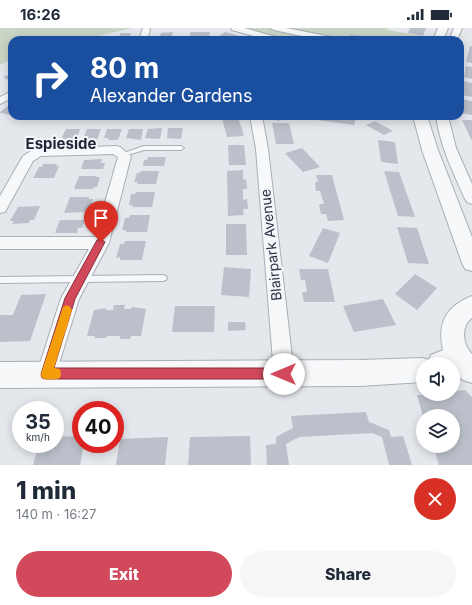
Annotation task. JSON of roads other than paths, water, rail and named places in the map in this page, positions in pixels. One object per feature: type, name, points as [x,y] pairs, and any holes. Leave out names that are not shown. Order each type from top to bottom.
[{"type":"street","points":[[237,28],[264,36]]},
{"type":"street","points":[[274,28],[293,30],[316,36]]},
{"type":"street","points":[[144,36],[146,30]]},
{"type":"street","name":"Blairpark Avenue","points":[[257,120],[262,149],[284,374]]},
{"type":"street","points":[[419,120],[472,263]]},
{"type":"street","points":[[443,120],[445,131],[457,164],[472,199]]},
{"type":"street","points":[[0,208],[28,159],[38,152],[116,150],[124,154],[125,158],[101,242],[70,298],[46,374]]},
{"type":"street","points":[[0,243],[101,242]]},
{"type":"street","points":[[455,357],[452,330],[454,322],[459,314],[472,306]]},
{"type":"street","points":[[0,375],[284,374],[416,370]]},
{"type":"lane","points":[[124,154],[144,148],[181,148]]},
{"type":"lane","points":[[0,280],[163,278]]},
{"type":"district","name":"Espieside","points":[[61,144]]}]
